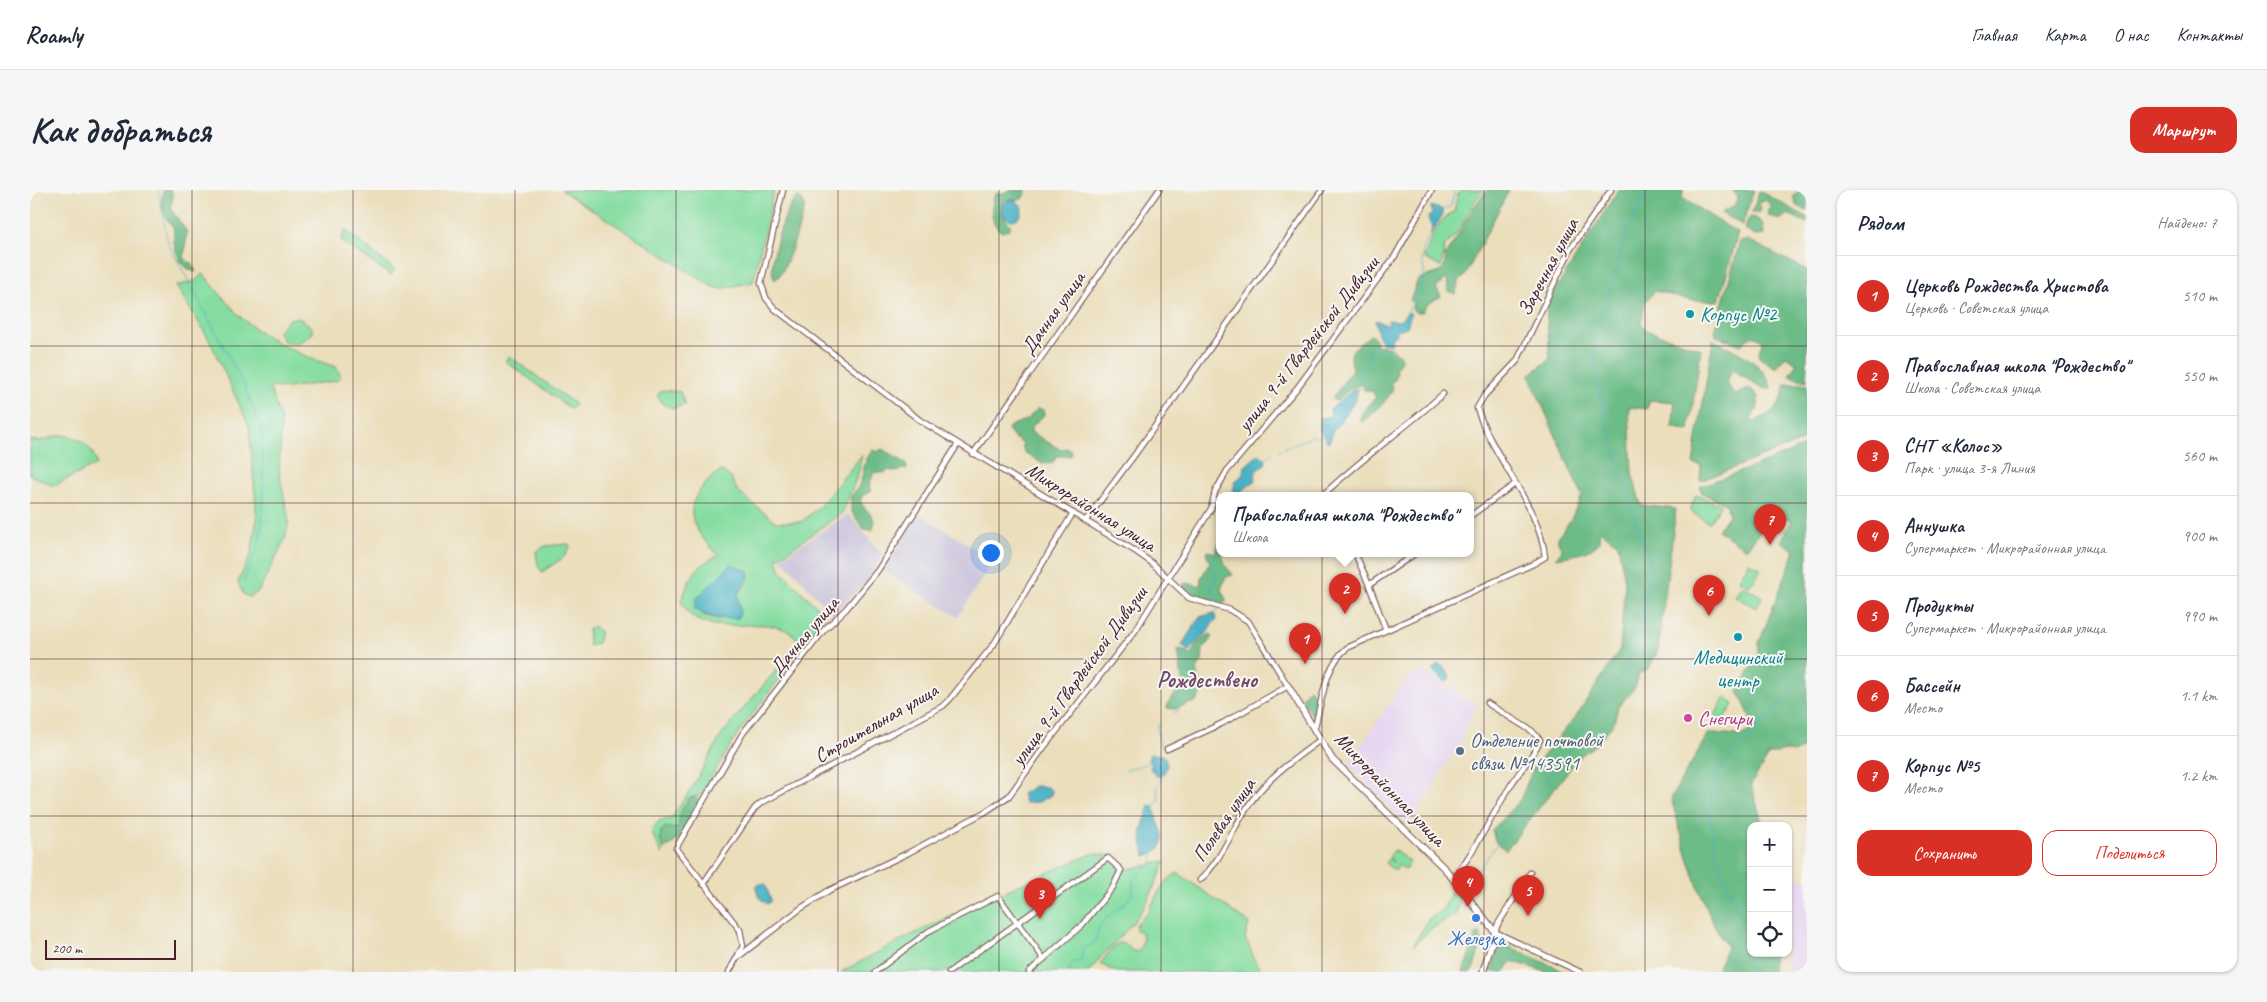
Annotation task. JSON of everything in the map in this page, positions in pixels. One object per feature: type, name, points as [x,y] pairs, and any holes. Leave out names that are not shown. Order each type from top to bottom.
[{"type":"street","name":"Микрорайонная улица","points":[[783,190],[761,283],[766,298],[775,309],[912,415],[973,454],[1135,551],[1189,598],[1230,610],[1248,621],[1320,740],[1347,774],[1454,878],[1496,932]]},
{"type":"street","name":"Дачная улица","points":[[973,454],[1159,190]]},
{"type":"street","points":[[1086,520],[1322,190]]},
{"type":"street","name":"улица 9-й Гвардейской Дивизии","points":[[738,957],[800,909],[828,891],[908,854],[985,812],[1009,796],[1044,747],[1135,631],[1211,509],[1215,492],[1227,471],[1297,388],[1395,256],[1432,190]]},
{"type":"street","name":"Заречная улица","points":[[1515,484],[1477,408],[1484,396],[1516,361],[1561,267],[1579,235],[1611,190]]},
{"type":"street","points":[[1326,492],[1376,449],[1413,422],[1443,394]]},
{"type":"street","name":"Дачная улица","points":[[702,884],[676,848],[743,733],[824,630],[846,609],[878,570],[958,444]]},
{"type":"street","points":[[1314,730],[1326,684],[1336,658],[1347,648],[1545,557],[1542,540],[1515,484],[1474,513]]},
{"type":"street","name":"Строительная улица","points":[[702,884],[755,808],[761,803],[943,706],[950,699],[994,644],[1073,513]]},
{"type":"street","points":[[1357,557],[1386,630]]},
{"type":"street","points":[[1369,585],[1410,557]]},
{"type":"street","points":[[1167,749],[1223,723],[1288,686]]},
{"type":"street","points":[[1454,878],[1473,853],[1511,784],[1536,749],[1540,740],[1532,731],[1487,703]]},
{"type":"street","name":"Полевая улица","points":[[1200,880],[1211,870],[1252,800],[1264,785],[1320,740]]},
{"type":"street","points":[[949,972],[1108,858],[1121,870],[1113,886],[1082,925],[1031,971]]},
{"type":"street","points":[[1483,972],[1498,924],[1530,873]]},
{"type":"street","points":[[702,884],[740,930],[742,946],[730,972]]},
{"type":"street","points":[[875,972],[928,931],[998,896],[1044,959]]},
{"type":"street","points":[[1496,932],[1580,972]]},
{"type":"shaded area","points":[[848,514],[883,555],[868,580],[833,614],[781,558]]},
{"type":"shaded area","points":[[919,514],[993,560],[958,617],[884,571]]},
{"type":"shaded area","points":[[1423,670],[1477,706],[1461,734],[1464,736],[1409,825],[1348,765],[1403,683]]},
{"type":"shaded area","points":[[1795,875],[1807,881],[1807,972],[1787,972],[1787,957],[1792,957],[1792,876]]},
{"type":"green space","points":[[163,190],[171,190],[173,198],[170,208],[187,232],[184,257],[188,262],[192,263],[196,272],[185,266],[175,249],[174,229],[165,216]]},
{"type":"green space","points":[[561,190],[774,190],[753,282],[720,289],[711,286]]},
{"type":"green space","points":[[1008,190],[1026,190],[1026,193],[1022,199],[1003,201],[1001,214],[1011,226],[1008,230],[1001,232],[994,223],[992,214],[993,204],[995,194],[1004,193]]},
{"type":"green space","points":[[1461,190],[1483,190],[1457,233],[1445,245],[1441,267],[1424,258],[1439,225],[1443,219],[1454,212],[1457,197]]},
{"type":"green space","points":[[1487,190],[1509,190],[1465,276],[1460,279],[1455,294],[1448,291],[1447,278],[1436,288],[1441,296],[1428,304],[1422,312],[1415,312],[1412,308],[1414,303],[1410,300],[1418,280],[1441,271],[1445,263],[1445,255]]},
{"type":"green space","points":[[1618,190],[1683,190],[1682,198],[1738,233],[1719,301],[1689,300],[1655,291],[1645,302],[1641,323],[1646,330],[1701,349],[1689,430],[1672,428],[1675,402],[1650,400],[1647,409],[1629,407],[1632,473],[1641,505],[1676,509],[1658,650],[1649,668],[1638,674],[1636,686],[1618,707],[1614,723],[1597,744],[1580,756],[1506,850],[1496,843],[1492,830],[1520,800],[1534,767],[1575,718],[1620,649],[1625,582],[1618,544],[1601,531],[1599,533],[1599,543],[1590,550],[1555,558],[1562,551],[1558,537],[1570,521],[1582,496],[1529,375],[1550,359],[1546,305]]},
{"type":"green space","points":[[1732,190],[1754,190],[1742,225],[1721,213],[1734,206],[1738,197]]},
{"type":"green space","points":[[1803,190],[1807,190],[1807,211],[1796,205],[1793,196]]},
{"type":"green space","points":[[1759,191],[1807,217],[1807,223],[1788,214],[1779,220],[1768,215],[1770,205],[1765,200],[1760,202],[1759,213],[1752,213]]},
{"type":"green space","points":[[799,197],[805,205],[804,210],[788,259],[775,280],[773,263],[778,236],[788,210]]},
{"type":"green space","points":[[1750,217],[1756,218],[1763,224],[1764,235],[1756,236],[1745,229],[1745,224]]},
{"type":"green space","points":[[345,230],[395,270],[391,275],[341,241]]},
{"type":"green space","points":[[1748,240],[1807,270],[1807,381],[1789,376],[1797,363],[1786,356],[1776,368],[1760,358],[1759,351],[1763,341],[1752,335],[1741,345],[1716,336],[1715,330],[1740,241]]},
{"type":"green space","points":[[203,273],[235,311],[256,329],[296,352],[336,367],[341,376],[336,381],[287,388],[272,387],[270,389],[281,420],[279,472],[289,521],[285,539],[259,591],[249,597],[243,594],[238,582],[251,554],[257,519],[249,426],[209,339],[176,286],[195,281]]},
{"type":"green space","points":[[298,317],[311,326],[313,333],[299,342],[289,343],[284,341],[278,331],[289,319]]},
{"type":"green space","points":[[1370,335],[1374,337],[1377,345],[1390,348],[1400,355],[1401,360],[1396,368],[1395,380],[1390,383],[1393,387],[1388,397],[1362,422],[1360,420],[1362,413],[1376,397],[1372,391],[1364,390],[1363,385],[1359,385],[1352,388],[1336,401],[1332,399],[1353,369],[1351,362],[1352,352]]},
{"type":"green space","points":[[1713,340],[1749,359],[1764,372],[1769,380],[1771,389],[1763,388],[1732,370],[1726,382],[1735,395],[1750,388],[1758,396],[1758,407],[1750,419],[1756,422],[1770,413],[1779,404],[1786,384],[1807,384],[1807,439],[1700,481],[1701,466],[1693,464]]},
{"type":"green space","points":[[509,356],[575,404],[571,409],[505,361]]},
{"type":"green space","points":[[662,390],[680,392],[685,405],[672,408],[663,404],[657,396]]},
{"type":"green space","points":[[1038,408],[1043,410],[1044,415],[1031,427],[1031,432],[1061,450],[1066,448],[1071,450],[1071,456],[1056,456],[1050,464],[1040,462],[1024,452],[1022,443],[1014,438],[1008,430],[1010,426],[1028,419]]},
{"type":"green space","points":[[60,435],[73,437],[84,443],[92,453],[96,465],[53,486],[30,475],[30,440],[40,441]]},
{"type":"green space","points":[[1807,445],[1807,730],[1802,749],[1793,753],[1786,751],[1769,755],[1751,784],[1762,822],[1747,822],[1747,957],[1774,957],[1772,972],[1716,972],[1727,947],[1708,912],[1701,894],[1687,856],[1671,798],[1708,734],[1740,736],[1752,730],[1750,716],[1738,691],[1758,656],[1759,643],[1795,551],[1781,541],[1792,521],[1782,518],[1779,523],[1773,521],[1765,526],[1746,549],[1718,530],[1729,515],[1727,505],[1702,493],[1700,486]]},
{"type":"green space","points":[[882,449],[906,463],[907,469],[902,469],[898,472],[888,470],[884,473],[874,472],[869,486],[871,491],[862,496],[860,501],[873,518],[874,526],[872,531],[863,528],[851,511],[851,496],[859,484],[868,456],[873,450],[877,452]]},
{"type":"green space","points":[[862,455],[858,474],[843,512],[777,559],[781,571],[824,614],[824,620],[739,732],[700,795],[689,798],[680,815],[678,827],[660,839],[664,848],[662,854],[653,836],[652,829],[660,820],[671,819],[693,786],[722,734],[795,648],[798,640],[786,630],[770,626],[704,623],[691,615],[681,601],[688,585],[694,573],[704,563],[719,555],[705,541],[695,525],[692,507],[695,498],[710,478],[722,471],[731,478],[738,492],[776,522],[801,522],[819,507]],"holes":[[[748,582],[738,593],[738,618],[718,619],[703,615],[697,598],[711,585]]]},
{"type":"green space","points":[[1696,495],[1721,505],[1709,523],[1690,511]]},
{"type":"green space","points":[[569,544],[570,548],[564,557],[542,572],[538,566],[536,552],[545,546]]},
{"type":"green space","points":[[1216,550],[1216,557],[1223,557],[1225,565],[1233,575],[1226,577],[1221,589],[1226,600],[1225,603],[1205,599],[1183,587],[1186,583],[1200,586],[1201,578],[1210,562],[1206,553],[1207,551],[1215,553]]},
{"type":"green space","points":[[1749,562],[1761,569],[1750,586],[1739,580]]},
{"type":"green space","points":[[1742,585],[1762,597],[1756,608],[1735,596]]},
{"type":"green space","points":[[594,626],[600,633],[598,643],[589,646],[588,629]]},
{"type":"green space","points":[[1210,634],[1213,637],[1203,649],[1202,661],[1196,671],[1203,687],[1197,701],[1175,709],[1167,708],[1169,701],[1183,686],[1178,649],[1191,654],[1197,644]]},
{"type":"green space","points":[[1309,689],[1320,700],[1315,714],[1311,714],[1302,701],[1303,696]]},
{"type":"green space","points":[[1725,697],[1734,703],[1722,722],[1714,717]]},
{"type":"green space","points":[[696,796],[699,803],[681,836],[664,848],[660,839],[661,831],[666,827],[676,829],[678,827],[685,805],[691,798]]},
{"type":"green space","points":[[1394,850],[1410,862],[1405,870],[1399,865],[1395,871],[1385,863],[1389,858],[1394,862],[1389,857]]},
{"type":"green space","points":[[1094,853],[1111,856],[1124,870],[1166,861],[1142,910],[1089,972],[841,972],[903,939],[966,909]]},
{"type":"green space","points":[[1178,873],[1249,923],[1245,938],[1255,961],[1264,972],[1116,972],[1100,964],[1113,947],[1119,943],[1126,944],[1131,950],[1138,952],[1143,941],[1142,933],[1136,930],[1136,924],[1148,911],[1165,883]]},
{"type":"green space","points":[[1451,892],[1460,901],[1456,914],[1430,930],[1413,946],[1428,920],[1444,908]]},
{"type":"green space","points":[[1480,933],[1482,942],[1472,972],[1463,972],[1476,935]]},
{"type":"green space","points":[[1506,945],[1566,972],[1546,972],[1512,961],[1504,972],[1491,972],[1498,950]]},
{"type":"water","points":[[1012,200],[1019,203],[1022,210],[1019,217],[1012,220],[1005,217],[1002,210],[1005,203]]},
{"type":"water","points":[[1431,206],[1443,210],[1443,214],[1430,235],[1432,229],[1428,217],[1432,214]]},
{"type":"water","points":[[1408,312],[1411,314],[1407,327],[1397,330],[1397,334],[1391,337],[1392,344],[1383,344],[1379,338],[1375,320],[1389,325],[1388,320],[1399,321]]},
{"type":"water","points":[[1354,389],[1358,389],[1357,395],[1349,411],[1334,429],[1328,443],[1320,430],[1320,418],[1331,416],[1330,409]]},
{"type":"water","points":[[1259,454],[1265,459],[1266,463],[1256,471],[1254,482],[1241,492],[1233,492],[1235,481],[1242,476],[1245,466]]},
{"type":"water","points":[[731,564],[748,571],[749,577],[738,593],[740,612],[738,618],[715,618],[699,612],[694,608],[697,598]]},
{"type":"water","points":[[1214,613],[1217,620],[1212,624],[1207,633],[1189,651],[1182,646],[1200,617]]},
{"type":"water","points":[[1438,664],[1445,668],[1450,677],[1446,682],[1432,670]]},
{"type":"water","points":[[1150,754],[1163,755],[1166,760],[1167,766],[1161,776],[1156,776],[1150,768],[1152,763],[1148,761]]},
{"type":"water","points":[[1035,786],[1047,787],[1052,791],[1051,795],[1039,802],[1025,803],[1022,794]]},
{"type":"water","points":[[1149,805],[1154,806],[1163,841],[1161,847],[1155,852],[1145,856],[1141,834]]},
{"type":"water","points":[[765,884],[771,900],[768,904],[757,894],[757,885]]},
{"type":"waterway","points":[[158,190],[168,243],[243,383],[261,427],[264,495],[260,541],[244,581]]},
{"type":"waterway","points":[[1009,190],[1015,195],[1016,200]]},
{"type":"waterway","points":[[1443,210],[1451,206],[1455,190]]},
{"type":"waterway","points":[[1466,887],[1547,782],[1625,670],[1642,633],[1650,561],[1633,515],[1607,424],[1593,360],[1625,235],[1648,190]]},
{"type":"waterway","points":[[1408,311],[1421,286],[1424,274],[1423,253],[1431,234]]},
{"type":"waterway","points":[[1358,390],[1363,383],[1358,376],[1360,370],[1367,364],[1368,354],[1380,351],[1383,344]]},
{"type":"waterway","points":[[1279,450],[1313,435],[1315,438],[1324,435]]},
{"type":"waterway","points":[[1265,459],[1272,454]]},
{"type":"waterway","points":[[1216,555],[1210,564],[1218,576],[1214,576],[1216,583],[1211,585],[1213,589],[1210,587],[1211,593],[1217,596],[1219,603]]},
{"type":"waterway","points":[[1214,614],[1218,610]]},
{"type":"waterway","points":[[1174,713],[1178,711],[1176,705],[1180,695],[1194,679],[1193,674],[1188,672],[1189,667],[1184,661],[1186,650]]},
{"type":"waterway","points":[[1747,926],[1732,897],[1716,853],[1710,808],[1714,787],[1722,769],[1729,760],[1807,676]]},
{"type":"waterway","points":[[1159,724],[1157,728],[1160,746]]},
{"type":"waterway","points":[[1126,770],[1152,762]]},
{"type":"waterway","points":[[1153,807],[1159,799],[1157,786],[1161,782],[1161,776]]},
{"type":"waterway","points":[[1068,972],[1072,963],[1081,961],[1083,948],[1094,943],[1101,924],[1128,900],[1133,889],[1133,881],[1144,869],[1152,865],[1153,852]]},
{"type":"waterway","points":[[1456,897],[1460,893]]},
{"type":"waterway","points":[[1748,972],[1750,957]]},
{"type":"place","name":"Корпус №2","points":[[1690,314]]},
{"type":"place","name":"Корпус №5","points":[[1770,545]]},
{"type":"place","name":"Православная школа \"Рождество\"","points":[[1345,614]]},
{"type":"place","name":"Бассейн","points":[[1709,616]]},
{"type":"place","name":"Медицинский центр","points":[[1738,637]]},
{"type":"place","name":"Церковь Рождества Христова","points":[[1305,664]]},
{"type":"place","name":"Снегири","points":[[1688,718]]},
{"type":"place","name":"Отделение почтовой связи №143591","points":[[1460,751]]},
{"type":"place","name":"Аннушка","points":[[1468,907]]},
{"type":"place","name":"Продукты","points":[[1528,916]]},
{"type":"place","name":"Железка","points":[[1476,918]]},
{"type":"place","name":"СНТ «Колос»","points":[[1040,919]]},
{"type":"district","name":"Рождествено","points":[[1207,680]]}]
